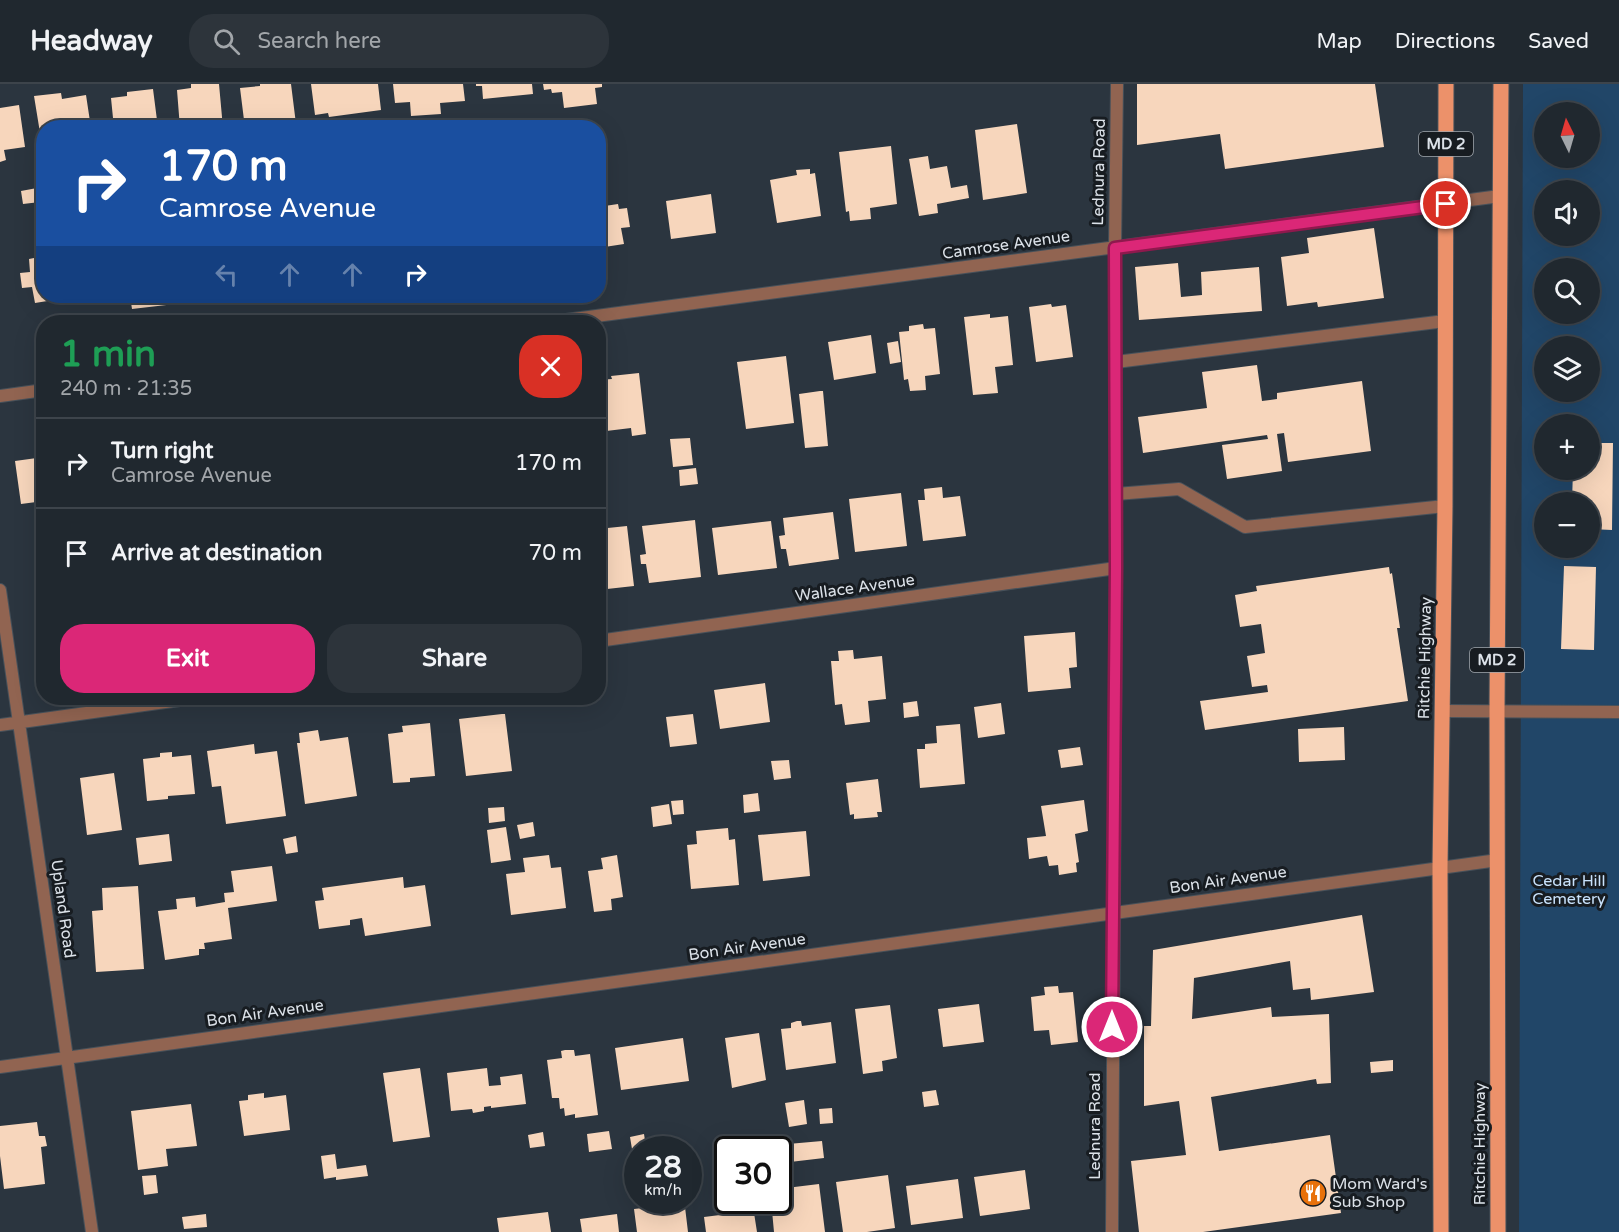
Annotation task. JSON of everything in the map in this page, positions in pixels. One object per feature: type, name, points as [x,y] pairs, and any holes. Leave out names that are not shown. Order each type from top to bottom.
[{"type":"main road","name":"Ritchie Highway","points":[[1441,1232],[1440,867],[1445,506],[1446,84]]},
{"type":"main road","name":"Ritchie Highway","points":[[1498,1232],[1497,711],[1501,84]]},
{"type":"street","name":"Lednura Road","points":[[1112,1232],[1117,84]]},
{"type":"street","name":"Camrose Avenue","points":[[604,315],[1500,196]]},
{"type":"street","points":[[1116,362],[1445,321]]},
{"type":"street","points":[[0,396],[36,391]]},
{"type":"street","points":[[1116,494],[1179,489],[1245,527],[1445,506]]},
{"type":"street","name":"Wallace Avenue","points":[[606,640],[1116,568]]},
{"type":"street","name":"Upland Road","points":[[0,591],[92,1232]]},
{"type":"street","points":[[0,725],[143,705]]},
{"type":"street","points":[[1443,711],[1619,712]]},
{"type":"street","name":"Bon Air Avenue","points":[[0,1067],[1498,860]]},
{"type":"green space","name":"Cedar Hill Cemetery","points":[[1523,84],[1619,84],[1619,1232],[1519,1232]]},
{"type":"building","points":[[191,84],[219,84],[222,120],[179,120],[177,90],[191,88]]},
{"type":"building","points":[[260,84],[291,84],[296,120],[244,120],[240,88],[260,86]]},
{"type":"building","points":[[311,84],[378,84],[381,110],[329,117],[328,113],[315,115]]},
{"type":"building","points":[[393,84],[463,84],[465,101],[440,103],[441,114],[411,116],[410,102],[395,103]]},
{"type":"building","points":[[476,84],[532,84],[533,94],[483,99],[482,86],[476,86]]},
{"type":"building","points":[[543,84],[602,84],[602,87],[595,88],[597,104],[564,108],[562,92],[552,93],[551,89],[544,90]]},
{"type":"building","points":[[1137,84],[1375,84],[1384,147],[1225,169],[1220,134],[1137,145]]},
{"type":"building","points":[[153,89],[157,120],[113,120],[111,98],[127,96],[127,92]]},
{"type":"building","points":[[61,93],[62,99],[86,95],[90,120],[38,120],[34,96]]},
{"type":"building","points":[[19,105],[25,147],[4,150],[6,160],[0,162],[0,108]]},
{"type":"building","points":[[1017,124],[1027,193],[983,200],[975,130]]},
{"type":"building","points":[[891,146],[897,204],[870,208],[871,219],[850,221],[849,211],[846,212],[839,152]]},
{"type":"building","points":[[928,156],[930,169],[947,166],[951,188],[967,185],[969,198],[937,204],[938,213],[919,216],[909,159]]},
{"type":"building","points":[[810,169],[810,174],[815,173],[821,216],[777,223],[770,180],[797,175],[796,170]]},
{"type":"building","points":[[36,188],[36,202],[23,204],[21,191]]},
{"type":"building","points":[[711,194],[716,233],[671,239],[666,201]]},
{"type":"building","points":[[618,204],[619,209],[627,208],[630,227],[621,228],[624,244],[606,247],[606,206]]},
{"type":"building","points":[[1374,228],[1384,298],[1318,307],[1317,302],[1287,306],[1281,257],[1309,253],[1307,238]]},
{"type":"building","points":[[36,258],[35,303],[32,287],[22,288],[20,273],[30,272],[29,259]]},
{"type":"building","points":[[1178,263],[1181,297],[1202,295],[1201,272],[1259,267],[1262,311],[1139,320],[1135,267]]},
{"type":"building","points":[[131,303],[175,303],[175,304],[132,309]]},
{"type":"building","points":[[1051,304],[1052,307],[1066,305],[1073,357],[1036,362],[1029,307]]},
{"type":"building","points":[[990,314],[990,318],[1008,316],[1013,365],[995,367],[998,393],[973,395],[964,317]]},
{"type":"building","points":[[923,324],[924,329],[935,328],[940,374],[925,376],[926,390],[910,391],[908,379],[904,380],[899,332],[909,331],[909,326]]},
{"type":"building","points":[[871,335],[876,373],[834,380],[828,342]]},
{"type":"building","points":[[898,341],[901,362],[890,364],[887,343]]},
{"type":"building","points":[[786,356],[794,423],[746,429],[737,362]]},
{"type":"building","points":[[1257,365],[1262,401],[1277,399],[1277,393],[1362,381],[1371,451],[1288,462],[1284,433],[1277,434],[1282,471],[1227,479],[1222,445],[1268,439],[1267,435],[1143,453],[1138,417],[1207,408],[1202,372]]},
{"type":"building","points":[[639,373],[646,434],[632,436],[631,428],[606,431],[606,379],[612,379],[611,376]]},
{"type":"building","points":[[823,391],[828,446],[805,448],[799,394]]},
{"type":"building","points":[[690,438],[693,465],[673,467],[670,439]]},
{"type":"building","points":[[1600,443],[1613,443],[1612,530],[1600,529],[1600,492],[1572,492],[1573,480],[1600,480]]},
{"type":"building","points":[[36,458],[36,502],[21,504],[15,461]]},
{"type":"building","points":[[696,468],[698,484],[680,486],[679,470]]},
{"type":"building","points":[[942,487],[943,498],[960,496],[966,536],[923,541],[918,500],[925,500],[924,489]]},
{"type":"building","points":[[901,493],[907,546],[855,552],[849,499]]},
{"type":"building","points":[[833,512],[839,559],[789,566],[786,549],[781,549],[779,536],[785,535],[783,518]]},
{"type":"building","points":[[695,520],[701,577],[649,583],[646,564],[641,564],[640,555],[646,554],[642,526]]},
{"type":"building","points":[[771,521],[777,568],[718,575],[712,528]]},
{"type":"building","points":[[627,526],[634,586],[606,589],[606,528]]},
{"type":"building","points":[[1564,566],[1596,567],[1594,650],[1561,649]]},
{"type":"building","points":[[1389,567],[1390,574],[1392,573],[1400,628],[1397,628],[1408,701],[1205,730],[1200,701],[1268,692],[1267,685],[1252,687],[1247,656],[1265,653],[1261,624],[1240,627],[1235,595],[1257,591],[1256,586]]},
{"type":"building","points":[[1075,632],[1077,667],[1069,668],[1071,688],[1028,692],[1024,636]]},
{"type":"building","points":[[853,650],[854,659],[882,656],[886,699],[868,701],[870,722],[845,725],[842,704],[835,705],[831,661],[839,661],[838,651]]},
{"type":"building","points":[[765,683],[770,722],[720,729],[714,690]]},
{"type":"building","points":[[917,701],[919,716],[904,718],[903,703]]},
{"type":"building","points":[[1001,703],[1005,734],[978,738],[974,707]]},
{"type":"building","points":[[505,714],[512,771],[466,776],[459,719]]},
{"type":"building","points":[[693,714],[697,744],[670,747],[666,717]]},
{"type":"building","points":[[430,723],[435,776],[410,778],[410,782],[393,783],[388,734],[403,732],[402,726]]},
{"type":"building","points":[[960,724],[965,784],[920,788],[917,749],[925,749],[925,744],[937,743],[936,726]]},
{"type":"building","points":[[1344,727],[1345,760],[1299,762],[1298,729]]},
{"type":"building","points":[[318,730],[320,741],[348,737],[357,796],[305,804],[297,743],[300,743],[299,733]]},
{"type":"building","points":[[254,744],[255,754],[277,751],[286,816],[226,824],[221,786],[212,787],[207,751]]},
{"type":"building","points":[[1080,747],[1083,765],[1061,768],[1058,750]]},
{"type":"building","points":[[172,752],[172,757],[191,755],[195,794],[168,796],[168,799],[147,801],[143,759],[160,757],[160,753]]},
{"type":"building","points":[[789,760],[791,778],[774,780],[771,761]]},
{"type":"building","points":[[114,773],[122,830],[87,835],[80,778]]},
{"type":"building","points":[[878,779],[882,812],[877,812],[878,817],[854,819],[854,814],[850,815],[846,783]]},
{"type":"building","points":[[758,793],[760,811],[744,813],[743,795]]},
{"type":"building","points":[[683,800],[684,814],[673,815],[671,801]]},
{"type":"building","points":[[1084,800],[1088,831],[1075,834],[1079,862],[1076,863],[1077,872],[1059,875],[1058,865],[1049,866],[1047,856],[1029,859],[1027,838],[1046,836],[1041,806]]},
{"type":"building","points":[[669,804],[672,824],[653,827],[651,807]]},
{"type":"building","points":[[504,807],[505,821],[489,823],[488,808]]},
{"type":"building","points":[[533,822],[535,836],[520,839],[517,825]]},
{"type":"building","points":[[506,827],[511,860],[491,863],[487,830]]},
{"type":"building","points":[[728,828],[729,840],[735,839],[739,885],[691,889],[687,845],[697,844],[696,831]]},
{"type":"building","points":[[806,831],[810,876],[763,881],[758,835]]},
{"type":"building","points":[[169,834],[172,861],[139,865],[136,838]]},
{"type":"building","points":[[296,836],[298,852],[286,854],[283,839]]},
{"type":"building","points":[[549,855],[551,868],[561,867],[566,908],[511,915],[506,874],[525,872],[523,858]]},
{"type":"building","points":[[617,855],[623,897],[611,899],[612,910],[594,912],[588,871],[603,869],[601,858]]},
{"type":"building","points":[[272,866],[277,901],[228,908],[232,939],[204,943],[205,949],[199,949],[199,955],[165,960],[158,911],[177,909],[176,899],[195,897],[196,907],[225,902],[224,893],[234,892],[231,871]]},
{"type":"building","points":[[403,877],[404,888],[425,885],[431,926],[365,936],[362,918],[350,920],[350,925],[319,929],[315,901],[324,900],[322,888]]},
{"type":"building","points":[[138,886],[144,969],[96,972],[92,911],[103,910],[102,888]]},
{"type":"building","points":[[1362,915],[1374,992],[1311,1000],[1310,988],[1293,990],[1290,961],[1194,978],[1192,1019],[1271,1007],[1272,1017],[1329,1014],[1331,1083],[1317,1084],[1316,1079],[1211,1097],[1219,1151],[1330,1135],[1341,1213],[1203,1232],[1139,1232],[1131,1161],[1186,1155],[1179,1101],[1144,1106],[1144,1026],[1151,1026],[1153,950]]},
{"type":"building","points":[[1058,986],[1059,993],[1073,992],[1078,1042],[1051,1045],[1049,1030],[1034,1031],[1031,997],[1045,995],[1044,987]]},
{"type":"building","points":[[979,1004],[984,1042],[943,1047],[938,1009]]},
{"type":"building","points":[[890,1005],[897,1058],[882,1061],[883,1071],[863,1074],[855,1009]]},
{"type":"building","points":[[801,1021],[802,1026],[831,1022],[836,1063],[786,1070],[781,1029],[791,1028],[791,1023]]},
{"type":"building","points":[[759,1033],[766,1080],[732,1088],[725,1038]]},
{"type":"building","points":[[683,1038],[689,1081],[621,1090],[615,1048]]},
{"type":"building","points":[[574,1050],[575,1056],[590,1054],[598,1115],[575,1118],[575,1114],[565,1116],[564,1108],[560,1109],[559,1098],[552,1098],[547,1060],[562,1058],[561,1051]]},
{"type":"building","points":[[1393,1060],[1393,1071],[1371,1073],[1370,1062]]},
{"type":"building","points":[[420,1068],[430,1137],[393,1142],[383,1073]]},
{"type":"building","points":[[487,1068],[489,1086],[501,1085],[500,1077],[522,1074],[526,1104],[484,1107],[484,1111],[473,1113],[472,1109],[451,1111],[447,1073]]},
{"type":"building","points":[[936,1090],[939,1105],[924,1107],[922,1092]]},
{"type":"building","points":[[264,1093],[264,1098],[286,1095],[290,1130],[244,1136],[239,1101],[248,1100],[248,1095]]},
{"type":"building","points":[[804,1100],[807,1124],[789,1127],[785,1103]]},
{"type":"building","points":[[191,1104],[197,1146],[166,1149],[168,1166],[138,1170],[131,1111]]},
{"type":"building","points":[[832,1108],[833,1123],[820,1124],[819,1109]]},
{"type":"building","points":[[37,1122],[39,1136],[45,1136],[47,1146],[41,1147],[45,1184],[4,1189],[0,1156],[0,1126]]},
{"type":"building","points":[[609,1131],[612,1149],[589,1152],[587,1134]]},
{"type":"building","points":[[543,1132],[545,1146],[530,1148],[528,1135]]},
{"type":"building","points":[[822,1141],[824,1158],[792,1162],[792,1144]]},
{"type":"building","points":[[335,1154],[337,1169],[366,1165],[368,1176],[336,1180],[336,1177],[324,1179],[321,1156]]},
{"type":"building","points":[[1025,1170],[1030,1209],[980,1216],[974,1177]]},
{"type":"building","points":[[156,1175],[158,1193],[144,1195],[142,1176]]},
{"type":"building","points":[[888,1175],[895,1228],[867,1232],[843,1232],[836,1182]]},
{"type":"building","points":[[958,1179],[963,1218],[911,1225],[906,1186]]},
{"type":"building","points":[[819,1184],[825,1232],[774,1232],[772,1214],[792,1214],[792,1187]]},
{"type":"building","points":[[548,1212],[551,1232],[499,1232],[497,1218]]},
{"type":"building","points":[[206,1214],[207,1227],[184,1229],[182,1217]]},
{"type":"building","points":[[617,1214],[619,1232],[582,1232],[580,1219]]},
{"type":"building","points":[[635,1214],[686,1214],[688,1232],[637,1232]]},
{"type":"building","points":[[754,1214],[757,1232],[706,1232],[704,1217]]},
{"type":"place","name":"Mom Ward's Sub Shop","points":[[1313,1193]]},
{"type":"route","points":[[1112,1027],[1116,568],[1115,248],[1446,204]]}]
